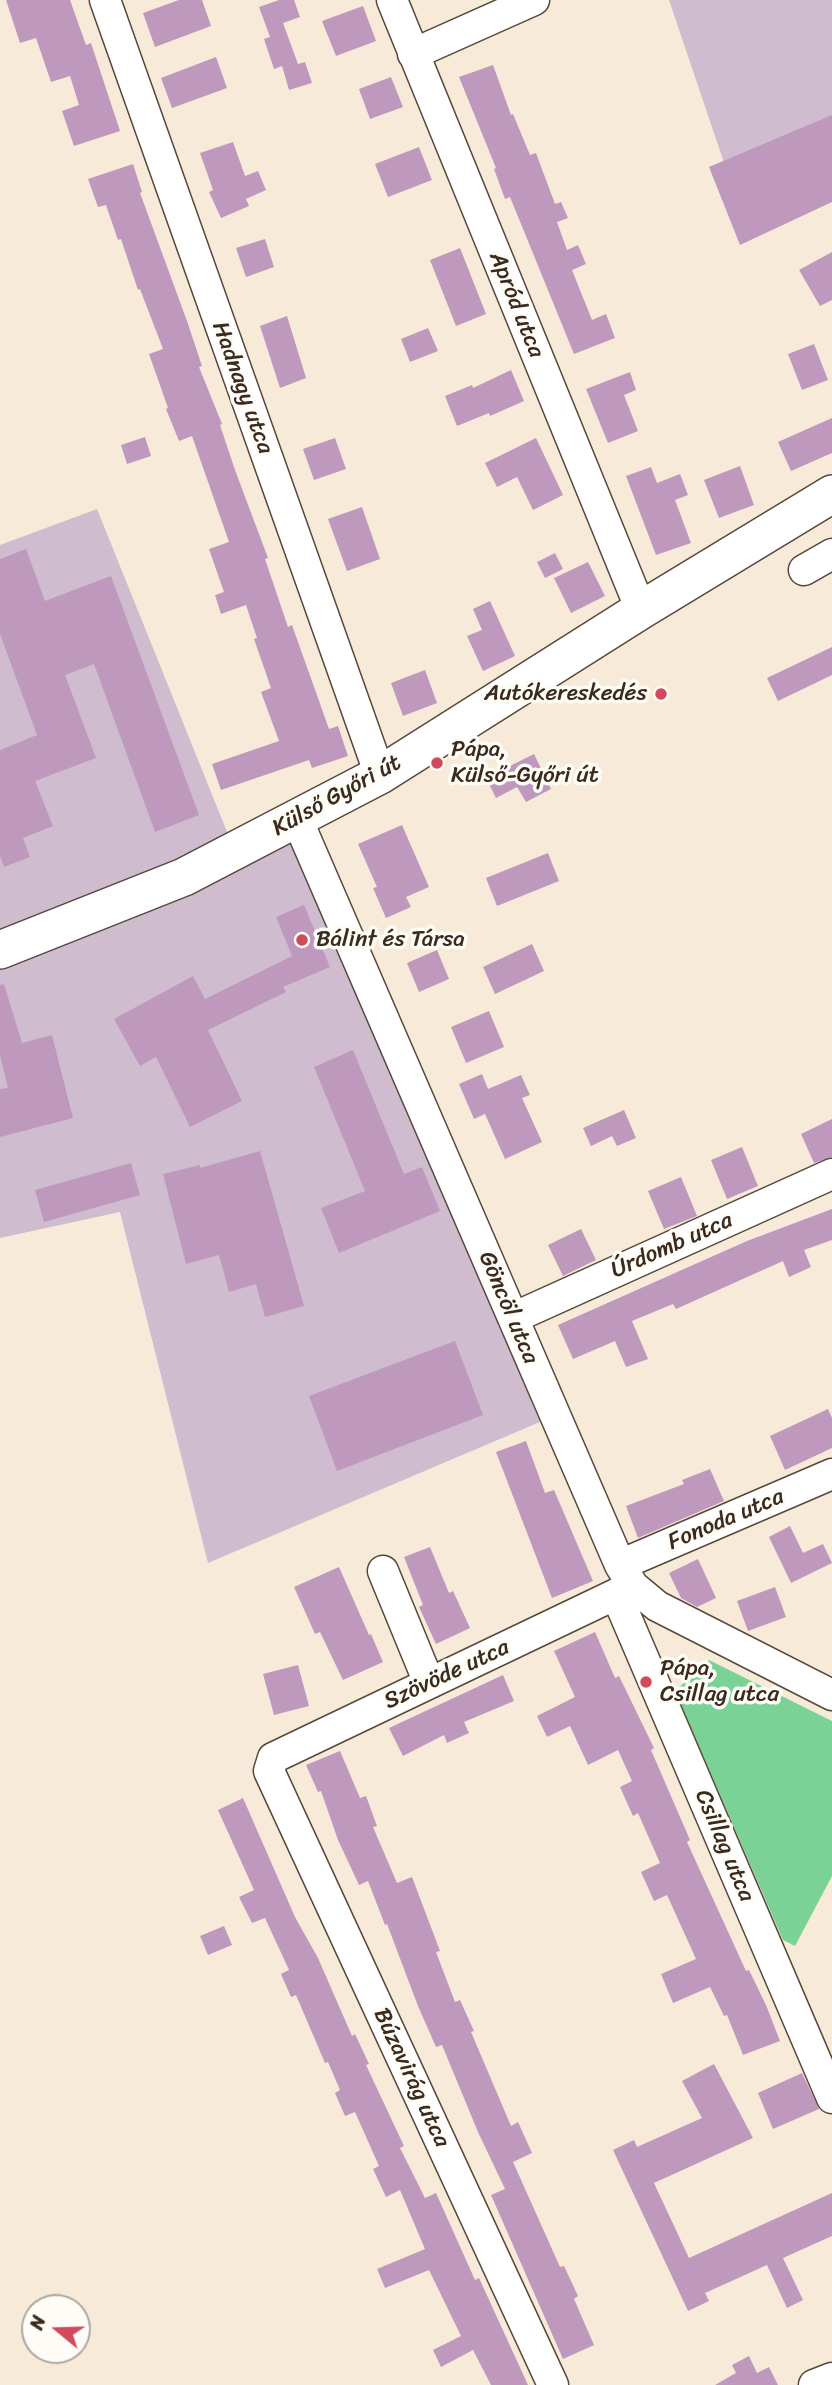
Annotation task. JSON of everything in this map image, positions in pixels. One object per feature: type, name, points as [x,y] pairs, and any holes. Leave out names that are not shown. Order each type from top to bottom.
[{"type":"main road","name":"Külső Győri út","points":[[0,950],[184,877],[380,775],[641,610],[832,494]]},
{"type":"street","name":"Hadnagy utca","points":[[105,0],[380,775]]},
{"type":"street","name":"Apród utca","points":[[392,0],[641,610]]},
{"type":"street","points":[[413,54],[534,0]]},
{"type":"street","points":[[804,570],[832,554]]},
{"type":"street","name":"Göncöl utca","points":[[297,820],[513,1318],[623,1582],[657,1606],[832,1695]]},
{"type":"street","name":"Úrdomb utca","points":[[513,1318],[832,1174]]},
{"type":"street","name":"Fonoda utca","points":[[623,1582],[832,1474]]},
{"type":"street","points":[[383,1570],[429,1683]]},
{"type":"street","name":"Szövöde utca","points":[[269,1771],[273,1758],[429,1683],[623,1582]]},
{"type":"street","name":"Csillag utca","points":[[623,1582],[832,2098]]},
{"type":"street","name":"Búzavirág utca","points":[[269,1771],[553,2385]]},
{"type":"street","points":[[814,2385],[832,2378]]},
{"type":"shaded area","points":[[669,0],[832,0],[832,181],[743,219]]},
{"type":"shaded area","points":[[97,509],[240,864],[297,839],[540,1422],[208,1563],[120,1212],[0,1238],[0,545]]},
{"type":"green space","points":[[709,1660],[832,1721],[832,1876],[795,1946],[783,1940],[675,1691]]},
{"type":"building","points":[[6,0],[70,0],[86,45],[91,43],[120,131],[74,146],[62,111],[79,105],[70,76],[51,82],[36,38],[20,43]]},
{"type":"building","points":[[179,0],[202,0],[211,26],[155,47],[143,13]]},
{"type":"building","points":[[279,0],[294,0],[300,17],[283,23],[298,64],[305,62],[312,83],[289,90],[282,66],[274,69],[264,39],[270,37],[259,7]]},
{"type":"building","points":[[363,6],[376,41],[336,56],[322,21]]},
{"type":"building","points":[[216,57],[227,88],[172,108],[161,78]]},
{"type":"building","points":[[493,65],[511,115],[513,114],[530,155],[536,153],[555,204],[561,202],[568,218],[557,222],[567,250],[578,245],[586,264],[572,270],[592,320],[606,314],[615,338],[574,354],[510,197],[505,199],[494,169],[496,168],[459,77]]},
{"type":"building","points":[[391,77],[403,107],[370,119],[359,89]]},
{"type":"building","points":[[832,115],[832,202],[740,245],[709,167]]},
{"type":"building","points":[[233,142],[245,176],[258,171],[266,190],[246,199],[249,206],[221,218],[209,192],[213,190],[200,153]]},
{"type":"building","points":[[419,147],[432,180],[388,197],[375,164]]},
{"type":"building","points":[[133,164],[142,192],[140,193],[202,366],[199,367],[222,424],[220,425],[235,470],[268,558],[265,559],[288,627],[292,625],[329,729],[338,726],[348,756],[312,768],[309,760],[221,790],[212,764],[279,741],[261,692],[271,688],[254,639],[257,638],[246,605],[221,614],[215,595],[224,592],[209,549],[229,542],[192,436],[179,441],[166,409],[168,408],[149,354],[163,349],[106,205],[98,207],[88,179]]},
{"type":"building","points":[[265,239],[274,267],[246,277],[236,248]]},
{"type":"building","points":[[460,248],[486,314],[456,326],[430,260]]},
{"type":"building","points":[[832,252],[832,300],[820,306],[799,270]]},
{"type":"building","points":[[287,316],[306,378],[280,388],[260,326]]},
{"type":"building","points":[[428,328],[438,351],[410,362],[401,339]]},
{"type":"building","points":[[814,344],[828,380],[802,390],[788,354]]},
{"type":"building","points":[[511,370],[524,401],[490,416],[489,413],[457,426],[445,396],[472,385],[473,388]]},
{"type":"building","points":[[630,372],[636,390],[624,395],[638,431],[608,443],[586,389]]},
{"type":"building","points":[[832,418],[832,453],[791,471],[778,442]]},
{"type":"building","points":[[145,437],[151,456],[127,464],[121,445]]},
{"type":"building","points":[[335,438],[346,469],[314,480],[303,449]]},
{"type":"building","points":[[536,438],[563,495],[533,510],[517,477],[497,487],[485,463]]},
{"type":"building","points":[[740,466],[754,505],[719,518],[704,480]]},
{"type":"building","points":[[651,467],[657,483],[680,474],[688,495],[675,500],[691,543],[656,555],[626,476]]},
{"type":"building","points":[[362,507],[380,559],[347,571],[328,519]]},
{"type":"building","points":[[26,549],[45,601],[111,576],[199,815],[155,832],[94,664],[65,675],[96,758],[35,781],[53,826],[23,838],[30,857],[4,867],[0,856],[0,750],[37,735],[0,634],[0,559]]},
{"type":"building","points":[[555,553],[563,569],[545,578],[537,562]]},
{"type":"building","points":[[588,562],[605,596],[571,613],[554,578]]},
{"type":"building","points":[[490,601],[515,656],[483,671],[467,636],[482,630],[473,609]]},
{"type":"building","points":[[832,647],[832,675],[778,701],[767,678]]},
{"type":"building","points":[[425,670],[437,703],[403,716],[391,683]]},
{"type":"building","points":[[534,754],[551,789],[526,802],[517,787],[496,798],[486,778]]},
{"type":"building","points":[[402,825],[429,887],[406,897],[411,907],[386,918],[373,888],[377,887],[358,844]]},
{"type":"building","points":[[548,853],[559,881],[497,906],[486,878]]},
{"type":"building","points":[[304,905],[330,967],[283,987],[286,992],[208,1030],[242,1101],[190,1127],[156,1057],[140,1066],[114,1019],[193,976],[205,999],[292,956],[276,917]]},
{"type":"building","points":[[532,944],[544,971],[495,994],[483,967]]},
{"type":"building","points":[[437,950],[449,979],[419,992],[407,963]]},
{"type":"building","points":[[4,984],[22,1043],[52,1035],[73,1118],[0,1137],[0,1089],[8,1088],[0,1055],[0,985]]},
{"type":"building","points":[[489,1011],[504,1047],[466,1063],[451,1027]]},
{"type":"building","points":[[353,1050],[404,1174],[422,1167],[440,1211],[339,1253],[321,1208],[365,1191],[314,1067]]},
{"type":"building","points":[[482,1074],[488,1089],[521,1075],[530,1095],[522,1098],[542,1142],[505,1159],[485,1114],[474,1119],[459,1084]]},
{"type":"building","points":[[624,1110],[636,1138],[617,1146],[612,1136],[591,1146],[583,1128]]},
{"type":"building","points":[[832,1119],[832,1157],[814,1163],[801,1134]]},
{"type":"building","points":[[742,1147],[758,1186],[727,1199],[711,1160]]},
{"type":"building","points":[[260,1151],[304,1306],[265,1317],[256,1284],[229,1292],[219,1255],[186,1264],[163,1174],[200,1165],[200,1168]]},
{"type":"building","points":[[131,1163],[140,1195],[44,1222],[35,1190]]},
{"type":"building","points":[[681,1177],[697,1216],[664,1229],[648,1191]]},
{"type":"building","points":[[832,1209],[832,1240],[804,1250],[811,1267],[789,1277],[783,1261],[676,1309],[673,1304],[632,1321],[648,1359],[626,1367],[615,1341],[573,1359],[558,1325],[747,1241]]},
{"type":"building","points":[[581,1229],[596,1260],[563,1276],[548,1245]]},
{"type":"building","points":[[455,1341],[483,1415],[337,1471],[309,1396]]},
{"type":"building","points":[[828,1409],[832,1418],[832,1448],[785,1470],[770,1436]]},
{"type":"building","points":[[526,1441],[545,1493],[554,1490],[593,1581],[552,1598],[496,1452]]},
{"type":"building","points":[[710,1469],[724,1501],[638,1538],[626,1506],[684,1484],[682,1480]]},
{"type":"building","points":[[790,1526],[803,1553],[823,1544],[832,1563],[791,1583],[769,1537]]},
{"type":"building","points":[[430,1547],[449,1593],[453,1591],[470,1628],[436,1644],[419,1607],[423,1605],[404,1557]]},
{"type":"building","points":[[698,1559],[716,1598],[697,1607],[681,1598],[669,1573]]},
{"type":"building","points":[[339,1567],[383,1662],[343,1680],[320,1632],[315,1634],[294,1587]]},
{"type":"building","points":[[775,1587],[786,1617],[748,1631],[737,1601]]},
{"type":"building","points":[[595,1632],[615,1678],[619,1676],[654,1748],[651,1750],[690,1840],[687,1842],[746,1971],[749,1970],[766,2005],[780,2041],[743,2055],[727,2015],[724,2016],[710,1987],[673,2003],[661,1974],[696,1959],[667,1895],[654,1901],[641,1872],[660,1863],[638,1813],[633,1816],[620,1787],[632,1781],[618,1750],[588,1765],[570,1726],[547,1737],[537,1716],[575,1697],[554,1651]]},
{"type":"building","points":[[298,1665],[309,1706],[274,1715],[263,1674]]},
{"type":"building","points":[[503,1675],[514,1701],[464,1722],[469,1733],[447,1743],[444,1735],[403,1756],[389,1728]]},
{"type":"building","points":[[340,1751],[360,1798],[366,1796],[377,1826],[373,1827],[397,1883],[412,1877],[440,1951],[436,1952],[455,2002],[460,2000],[474,2031],[471,2032],[511,2126],[518,2122],[532,2153],[513,2162],[560,2267],[564,2266],[578,2296],[574,2299],[594,2345],[563,2359],[491,2195],[505,2189],[442,2045],[436,2047],[368,1881],[359,1885],[338,1840],[321,1791],[318,1792],[306,1765]]},
{"type":"building","points":[[243,1798],[295,1917],[318,1958],[352,2036],[355,2034],[369,2064],[366,2065],[404,2146],[400,2148],[425,2198],[436,2193],[475,2280],[479,2278],[528,2385],[491,2385],[473,2350],[441,2367],[433,2350],[461,2336],[429,2270],[385,2288],[377,2269],[425,2249],[400,2190],[386,2197],[373,2169],[379,2166],[355,2112],[345,2116],[335,2093],[340,2090],[328,2062],[325,2063],[296,1995],[291,1997],[281,1974],[289,1970],[265,1918],[252,1923],[239,1897],[254,1890],[218,1810]]},
{"type":"building","points":[[224,1926],[232,1945],[208,1955],[200,1936]]},
{"type":"building","points":[[714,2064],[753,2138],[654,2183],[689,2258],[832,2193],[832,2236],[783,2258],[803,2300],[787,2308],[767,2265],[705,2293],[709,2301],[688,2311],[613,2150],[634,2140],[637,2147],[702,2118],[682,2081]]},
{"type":"building","points":[[802,2073],[819,2109],[773,2129],[758,2093]]},
{"type":"building","points":[[749,2356],[757,2373],[769,2367],[778,2385],[715,2385],[736,2373],[732,2365]]},
{"type":"place","name":"Autókereskedés","points":[[661,694]]},
{"type":"place","name":"Pápa, Külső-Győri út","points":[[437,763]]},
{"type":"place","name":"Bálint és Társa","points":[[302,940]]},
{"type":"place","name":"Pápa, Csillag utca","points":[[646,1682]]}]
